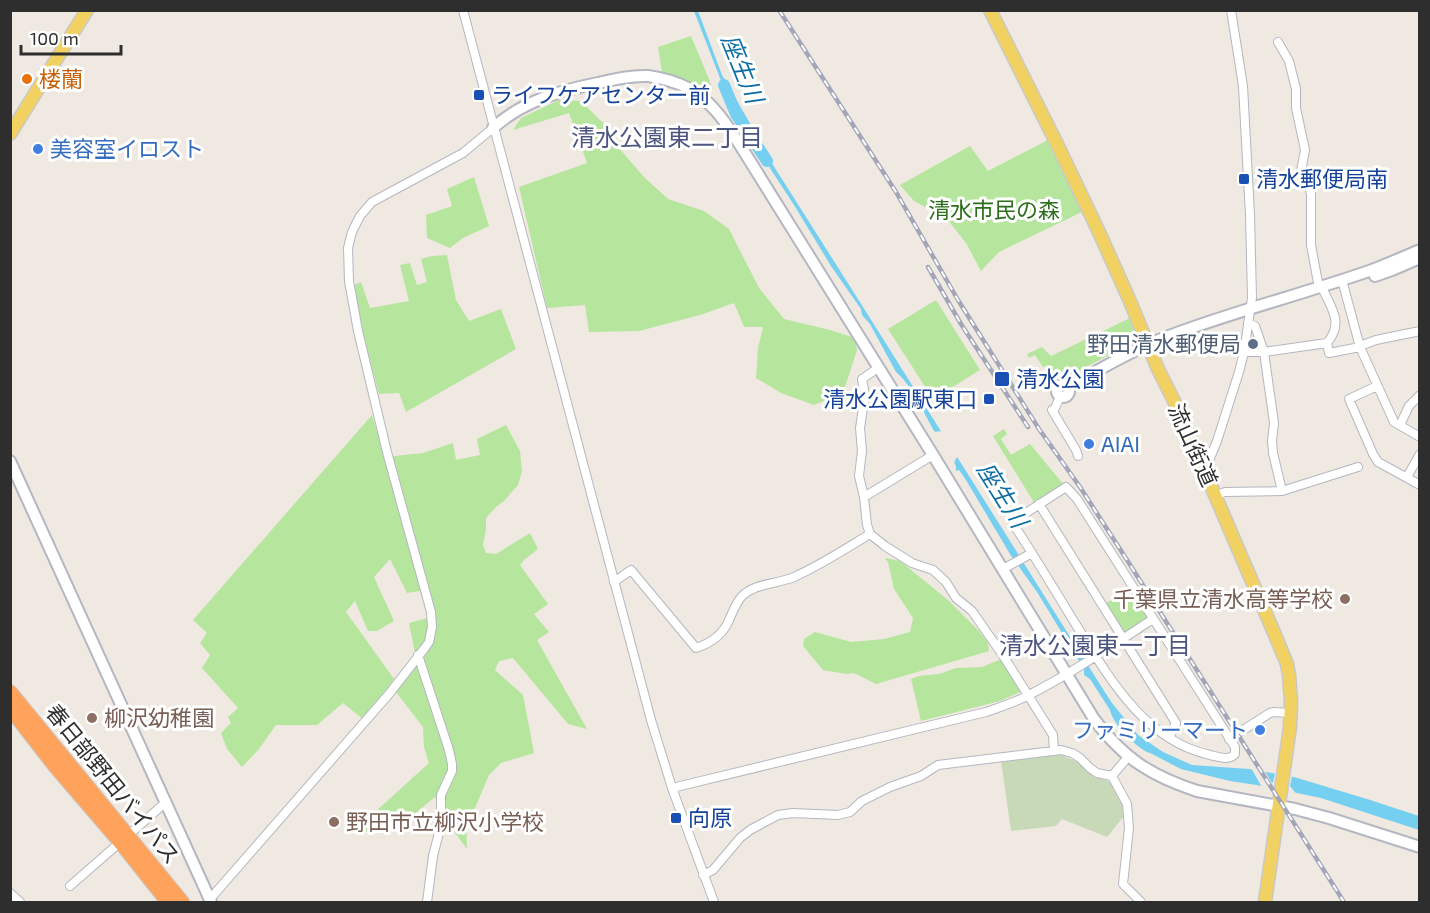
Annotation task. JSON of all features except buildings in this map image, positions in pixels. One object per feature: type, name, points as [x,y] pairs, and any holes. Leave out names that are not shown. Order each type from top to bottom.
[{"type":"highway","name":"春日部野田バイパス","points":[[13,698],[125,839],[182,903]]},
{"type":"highway","name":"春日部野田バイパス","points":[[125,839],[168,903]]},
{"type":"main road","points":[[10,134],[87,10]]},
{"type":"main road","name":"流山街道","points":[[990,10],[1079,189],[1122,283],[1216,495],[1287,664],[1292,713],[1264,903]]},
{"type":"street","points":[[463,10],[653,729],[714,903]]},
{"type":"street","points":[[1204,470],[1217,441],[1235,388],[1244,352],[1252,298],[1243,86],[1231,10]]},
{"type":"street","points":[[1244,352],[1264,352],[1327,343],[1335,331],[1335,314],[1320,287],[1311,245],[1311,194],[1301,171],[1305,150],[1296,108],[1296,89],[1289,61],[1278,42]]},
{"type":"street","points":[[10,461],[211,901],[389,694],[429,642],[432,627],[431,612],[383,451],[349,281],[348,248],[352,232],[360,216],[372,202],[463,153],[514,112],[539,99],[566,90],[626,77],[661,78],[689,89],[713,107],[725,122],[933,455],[1007,567],[1070,671],[1094,719],[1108,737],[1128,757],[1166,780],[1197,792],[1278,802],[1419,847]]},
{"type":"street","points":[[1345,279],[1359,269],[1419,242]]},
{"type":"street","points":[[1078,456],[1052,410],[1064,392],[1148,345],[1169,336],[1370,271],[1419,250]]},
{"type":"street","points":[[1345,279],[1373,276],[1419,258]]},
{"type":"street","points":[[1345,279],[1360,347],[1377,386],[1394,422],[1419,437]]},
{"type":"street","points":[[1248,323],[1255,326],[1264,352],[1274,423],[1273,453],[1282,491]]},
{"type":"street","points":[[1327,343],[1329,353],[1419,331]]},
{"type":"street","points":[[878,368],[862,379],[865,395],[860,428],[859,476],[870,534],[912,563],[933,570],[946,582],[956,598],[972,610],[1053,735],[1054,751]]},
{"type":"street","points":[[1377,386],[1349,399],[1378,462],[1419,485]]},
{"type":"street","points":[[1400,425],[1409,406],[1419,395]]},
{"type":"street","points":[[1407,477],[1419,454]]},
{"type":"street","points":[[864,497],[933,455]]},
{"type":"street","points":[[1216,495],[1225,492],[1282,491],[1359,468]]},
{"type":"street","points":[[1066,487],[1077,499],[1235,747],[1236,754],[1229,759],[1190,749],[1169,738],[1146,721],[1132,707],[1094,657],[1029,554],[1012,522],[1066,487]]},
{"type":"street","points":[[1039,504],[1176,723],[1169,738]]},
{"type":"street","points":[[614,582],[631,570],[696,648],[722,634],[734,607],[743,594],[791,578],[819,565],[870,534]]},
{"type":"street","points":[[1007,567],[1029,554]]},
{"type":"street","points":[[672,788],[986,712],[1028,696],[1153,619]]},
{"type":"street","points":[[418,655],[452,764],[452,771],[441,795],[441,825],[426,903]]},
{"type":"street","points":[[1229,739],[1270,713],[1292,713]]},
{"type":"street","points":[[704,875],[713,870],[740,838],[778,815],[793,813],[838,815],[850,812],[862,801],[890,787],[921,776],[938,765],[1061,750],[1080,758],[1097,773],[1112,776]]},
{"type":"street","points":[[1112,776],[1128,757]]},
{"type":"street","points":[[1112,776],[1127,804],[1129,828],[1123,885],[1141,903]]},
{"type":"street","points":[[70,886],[165,803]]},
{"type":"street","points":[[10,893],[20,903]]},
{"type":"green space","points":[[691,36],[713,89],[706,93],[662,72],[658,47]]},
{"type":"green space","points":[[559,100],[581,101],[604,124],[618,147],[644,177],[668,199],[704,211],[729,229],[759,288],[784,319],[855,338],[857,350],[843,393],[814,405],[781,393],[756,378],[758,348],[763,327],[744,327],[734,303],[700,315],[639,331],[589,332],[585,305],[547,308],[519,187],[587,163],[569,113],[513,130],[521,118]]},
{"type":"green space","name":"清水市民の森","points":[[1050,139],[1084,211],[999,252],[981,271],[966,243],[947,219],[914,201],[900,185],[970,146],[988,171]]},
{"type":"green space","points":[[474,177],[489,226],[463,238],[450,248],[427,238],[426,215],[452,206],[447,189]]},
{"type":"green space","points":[[447,255],[456,300],[469,321],[501,309],[516,349],[406,412],[399,393],[379,394],[357,310],[354,285],[361,282],[370,308],[409,301],[400,265],[410,263],[417,285],[427,282],[421,259]]},
{"type":"green space","points":[[936,300],[980,370],[933,399],[888,329]]},
{"type":"green space","points":[[1130,318],[1138,336],[1134,342],[1067,377],[1042,366],[1035,355],[1029,358],[1027,354],[1042,347],[1051,356]]},
{"type":"green space","points":[[372,415],[385,457],[423,453],[453,443],[456,460],[480,455],[477,439],[506,425],[520,451],[522,471],[518,485],[486,518],[483,545],[486,553],[496,554],[530,533],[538,549],[520,565],[548,604],[534,614],[549,632],[537,640],[587,729],[568,724],[513,658],[499,661],[495,670],[523,695],[534,753],[501,763],[489,775],[475,808],[466,814],[467,849],[444,818],[435,797],[395,830],[353,832],[429,763],[424,747],[423,727],[396,692],[417,663],[409,623],[428,618],[420,591],[407,593],[390,559],[374,577],[394,621],[377,631],[368,631],[355,601],[346,612],[394,679],[364,720],[343,703],[317,725],[276,725],[259,749],[242,767],[227,749],[221,733],[231,723],[228,717],[238,708],[202,668],[210,655],[200,643],[207,633],[193,620]]},
{"type":"green space","points":[[1004,429],[1007,434],[1001,439],[1011,455],[1030,444],[1064,485],[1035,504],[993,436]]},
{"type":"green space","points":[[885,558],[900,561],[948,600],[979,631],[988,643],[989,651],[876,684],[854,673],[823,670],[803,646],[804,639],[815,632],[851,642],[884,639],[910,632],[913,618],[894,589]]},
{"type":"green space","points":[[1131,589],[1147,615],[1146,620],[1122,633],[1104,604]]},
{"type":"green space","points":[[1003,660],[1020,692],[1000,701],[921,721],[911,679],[956,668],[982,667]]},
{"type":"green space","points":[[1059,754],[1082,764],[1095,776],[1112,783],[1123,802],[1125,815],[1107,837],[1062,819],[1056,826],[1011,831],[1001,761]]},
{"type":"water","points":[[694,11],[698,11],[722,75],[768,157],[1101,686],[1138,735],[1163,752],[1192,765],[1249,769],[1294,777],[1419,816],[1419,830],[1321,798],[1230,781],[1181,769],[1145,751],[1126,735],[1115,722],[1090,679],[1084,675],[1084,669],[1037,592],[1010,554],[966,480],[959,470],[956,471],[956,466],[912,391],[896,372],[870,324],[862,315],[861,309],[831,266],[764,159],[725,91]]},
{"type":"pier","points":[[944,431],[960,454],[955,460],[953,469],[931,432]]},
{"type":"pier","points":[[1250,766],[1263,768],[1272,783],[1275,773],[1292,776],[1290,786],[1298,796],[1263,789]]},
{"type":"waterway","name":"座生川","points":[[724,85],[736,114],[767,161]]},
{"type":"railway","points":[[779,10],[896,192],[958,300],[1039,429],[1080,487],[1344,902]]},
{"type":"railway","points":[[928,267],[961,324],[1028,427]]},
{"type":"place","name":"楼蘭","points":[[27,79]]},
{"type":"place","name":"ライフケアセンター前","points":[[479,95]]},
{"type":"place","name":"美容室イロスト","points":[[38,149]]},
{"type":"place","name":"清水郵便局南","points":[[1244,179]]},
{"type":"place","name":"野田清水郵便局","points":[[1253,344]]},
{"type":"place","name":"清水公園","points":[[1002,379]]},
{"type":"place","name":"清水公園駅東口","points":[[989,399]]},
{"type":"place","name":"AIAI","points":[[1089,444]]},
{"type":"place","name":"千葉県立清水高等学校","points":[[1345,599]]},
{"type":"place","name":"柳沢幼稚園","points":[[92,718]]},
{"type":"place","name":"ファミリーマート","points":[[1260,730]]},
{"type":"place","name":"向原","points":[[676,818]]},
{"type":"place","name":"野田市立柳沢小学校","points":[[334,822]]},
{"type":"district","name":"清水公園東二丁目","points":[[667,138]]},
{"type":"district","name":"清水公園東一丁目","points":[[1095,646]]}]
